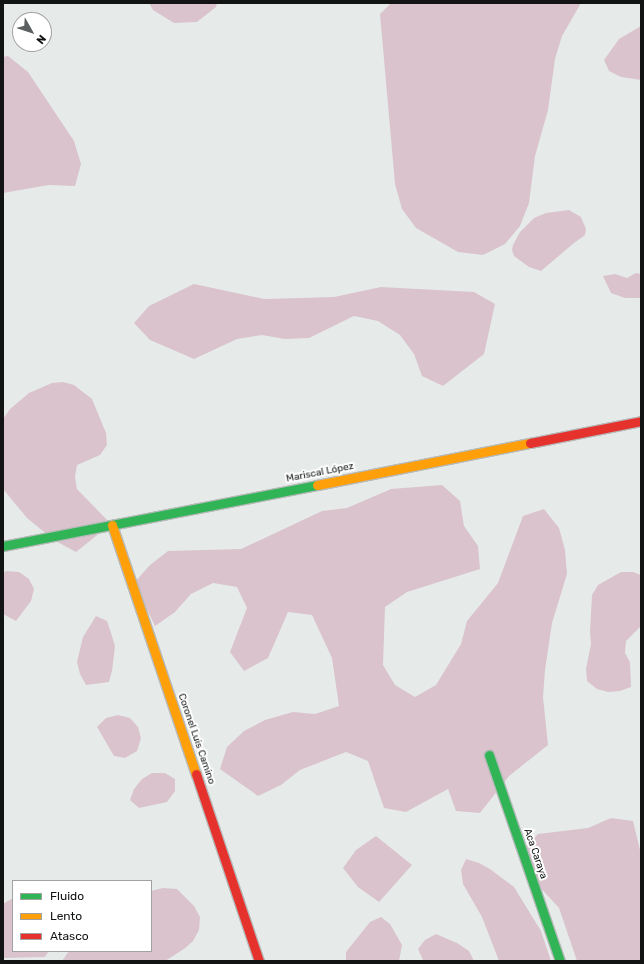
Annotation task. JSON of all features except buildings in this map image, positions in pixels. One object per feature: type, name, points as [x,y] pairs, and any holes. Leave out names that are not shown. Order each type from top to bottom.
[{"type":"street","name":"Mariscal López","points":[[3,546],[641,421]]},
{"type":"street","name":"Coronel Luis Camino","points":[[112,525],[259,961]]},
{"type":"street","name":"Aca Caraya","points":[[489,755],[560,961]]},
{"type":"shaded area","points":[[149,3],[217,3],[216,7],[197,22],[174,23],[153,10]]},
{"type":"shaded area","points":[[391,3],[581,3],[562,36],[555,59],[548,110],[535,156],[529,203],[520,226],[505,244],[483,255],[458,252],[416,228],[402,209],[395,184],[380,14]]},
{"type":"shaded area","points":[[641,26],[641,80],[621,77],[609,71],[604,60],[619,39]]},
{"type":"shaded area","points":[[8,56],[28,72],[74,141],[81,164],[75,186],[49,185],[3,193],[3,57]]},
{"type":"shaded area","points":[[569,210],[581,217],[586,229],[585,235],[541,271],[529,267],[514,256],[512,250],[513,245],[520,232],[534,218],[546,213]]},
{"type":"shaded area","points":[[636,273],[641,274],[641,298],[625,298],[611,293],[603,276],[615,274],[627,278]]},
{"type":"shaded area","points":[[194,284],[264,299],[334,297],[381,287],[474,292],[495,304],[484,354],[443,386],[422,376],[414,354],[400,335],[378,321],[354,316],[309,338],[285,339],[262,335],[237,339],[194,359],[150,340],[134,323],[149,306]]},
{"type":"shaded area","points":[[63,382],[74,385],[92,399],[106,433],[107,445],[100,455],[77,465],[75,477],[77,489],[111,524],[76,552],[54,540],[27,518],[3,489],[3,419],[10,409],[29,393],[52,383]]},
{"type":"shaded area","points":[[442,485],[460,501],[464,526],[478,546],[480,569],[407,592],[385,607],[383,665],[395,685],[415,697],[436,685],[461,644],[467,621],[498,583],[523,516],[544,509],[559,528],[565,550],[567,574],[552,623],[545,670],[543,697],[548,745],[509,776],[480,813],[456,811],[448,789],[406,812],[384,808],[368,761],[346,752],[300,770],[281,785],[258,796],[220,769],[227,747],[244,731],[265,720],[293,712],[315,714],[339,706],[332,658],[312,615],[288,612],[268,658],[244,671],[230,652],[247,608],[237,587],[213,583],[191,594],[175,612],[155,626],[134,583],[150,565],[168,551],[241,549],[322,511],[347,508],[391,489]]},
{"type":"shaded area","points":[[6,571],[19,572],[29,579],[34,589],[31,601],[16,621],[3,614],[3,574]]},
{"type":"shaded area","points":[[621,572],[633,572],[641,575],[641,626],[626,641],[625,653],[630,662],[631,687],[620,691],[608,692],[597,689],[587,681],[586,669],[591,644],[590,632],[592,595],[598,585]]},
{"type":"shaded area","points":[[96,616],[107,621],[115,646],[112,671],[109,682],[86,685],[80,674],[77,662],[83,637]]},
{"type":"shaded area","points":[[118,715],[130,718],[138,727],[141,738],[137,751],[125,758],[114,756],[97,727],[106,718]]},
{"type":"shaded area","points":[[152,773],[165,773],[175,779],[175,791],[167,802],[139,808],[130,800],[134,789],[142,779]]},
{"type":"shaded area","points":[[611,818],[633,821],[641,854],[641,961],[577,961],[559,908],[527,873],[522,850],[538,834],[588,828]]},
{"type":"shaded area","points":[[376,836],[412,865],[379,902],[358,887],[343,868],[356,850]]},
{"type":"shaded area","points":[[466,859],[479,863],[490,869],[514,887],[541,931],[551,961],[499,961],[482,917],[463,884],[461,870]]},
{"type":"shaded area","points":[[163,888],[177,889],[194,906],[200,917],[199,930],[193,941],[184,949],[165,961],[62,961],[68,952],[152,952],[152,891]]},
{"type":"shaded area","points":[[12,899],[12,952],[48,952],[45,957],[3,958],[3,904]]},
{"type":"shaded area","points":[[381,917],[390,924],[402,945],[399,961],[346,961],[346,952],[370,922]]},
{"type":"shaded area","points":[[436,934],[457,943],[469,951],[474,961],[423,960],[418,949],[425,940]]},
{"type":"traffic: fast","points":[[3,546],[317,485]]},
{"type":"traffic: fast","points":[[489,755],[560,961]]},
{"type":"traffic: slow","points":[[317,485],[530,443]]},
{"type":"traffic: slow","points":[[112,525],[196,774]]},
{"type":"traffic: jam","points":[[530,443],[641,421]]},
{"type":"traffic: jam","points":[[196,774],[259,961]]}]
